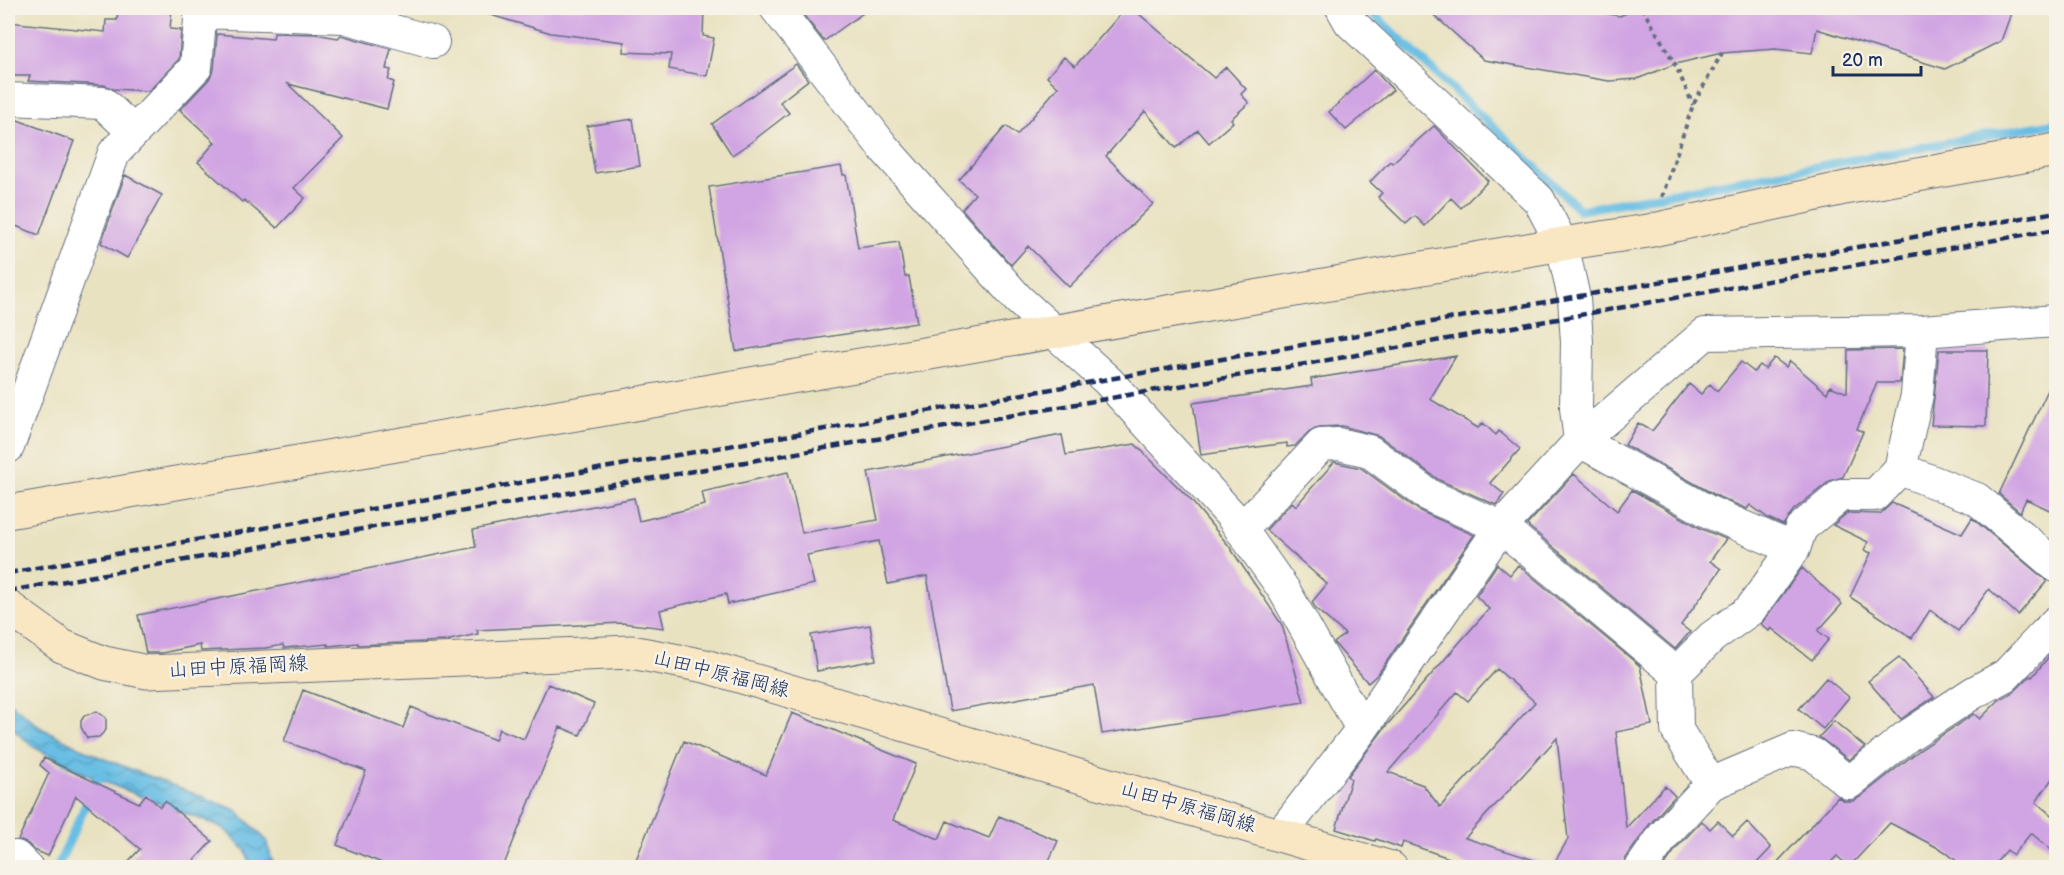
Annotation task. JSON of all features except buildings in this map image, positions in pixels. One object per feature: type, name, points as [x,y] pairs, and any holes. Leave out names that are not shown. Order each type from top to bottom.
[{"type":"street","points":[[777,8],[883,147],[1018,299],[1108,381],[1231,515],[1284,590],[1362,729]]},
{"type":"street","points":[[1342,8],[1350,22],[1539,200],[1562,244],[1575,315],[1577,342],[1575,408],[1580,441]]},
{"type":"street","points":[[8,447],[114,153],[196,67],[202,10],[344,17],[433,42]]},
{"type":"street","points":[[8,99],[103,103],[134,132]]},
{"type":"street","points":[[8,512],[1648,231],[1845,188],[2056,150]]},
{"type":"street","points":[[1281,834],[1362,729],[1501,527],[1580,441],[1705,334],[1922,331],[2056,321]]},
{"type":"street","points":[[1711,784],[1677,730],[1676,673],[1712,637],[1750,610],[1794,549],[1801,528],[1841,495],[1875,495],[1900,469],[1917,395],[1922,331]]},
{"type":"street","points":[[1580,441],[1711,513],[1794,549]]},
{"type":"street","points":[[1241,530],[1322,445],[1338,444],[1369,451],[1430,496],[1501,527],[1676,673]]},
{"type":"street","points":[[1900,469],[1977,499],[2056,566]]},
{"type":"street","name":"山田中原福岡線","points":[[8,608],[62,646],[104,663],[147,672],[631,652],[705,666],[1391,867]]},
{"type":"street","points":[[1641,867],[1664,835],[1711,784],[1793,749],[1813,754],[1849,783],[1906,738],[1973,693],[2006,675],[2056,622]]},
{"type":"street","points":[[8,857],[16,857],[27,867]]},
{"type":"path","points":[[1642,8],[1675,64],[1693,105]]},
{"type":"path","points":[[1648,231],[1693,105],[1722,53]]},
{"type":"water","points":[[8,701],[41,728],[97,756],[236,810],[266,840],[274,867],[251,867],[246,851],[223,828],[89,776],[34,747],[8,725]]},
{"type":"waterway","points":[[1367,8],[1580,210],[2056,123]]},
{"type":"waterway","points":[[57,868],[102,769]]},
{"type":"railway","points":[[8,573],[2056,212]]},
{"type":"railway","points":[[8,591],[1408,346],[2056,229]]}]
